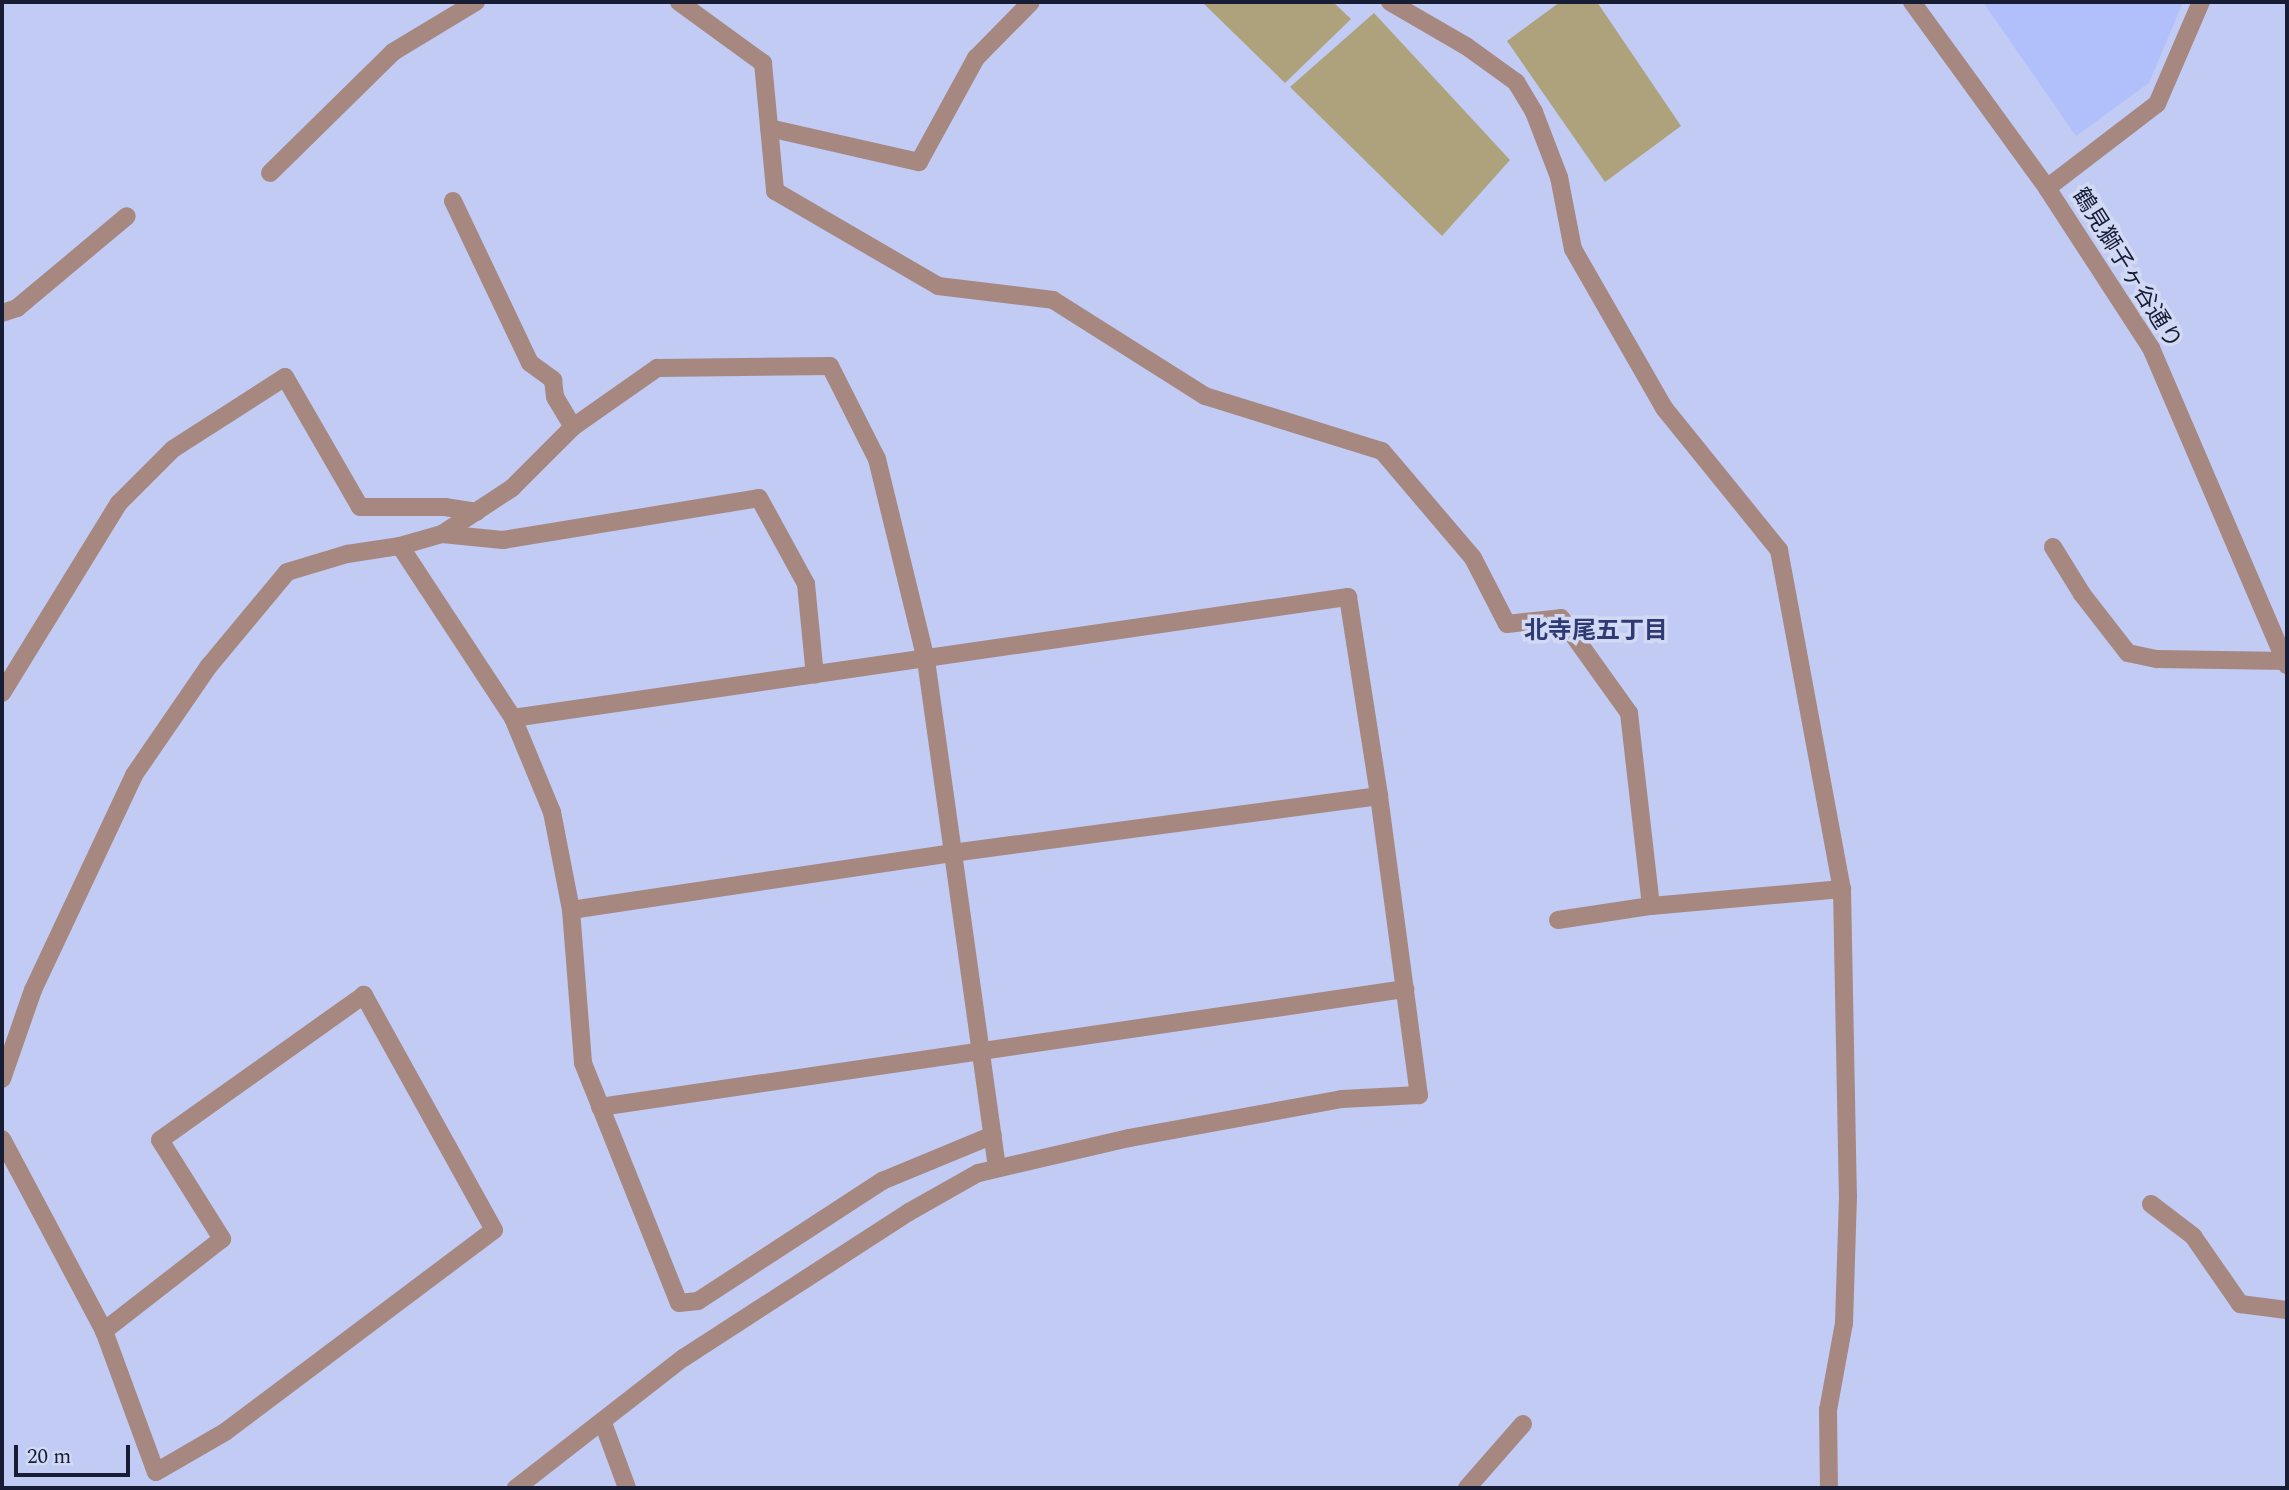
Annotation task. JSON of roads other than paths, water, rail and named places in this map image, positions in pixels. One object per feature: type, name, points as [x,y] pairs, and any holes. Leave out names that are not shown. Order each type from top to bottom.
[{"type":"street","points":[[270,173],[393,52],[476,2]]},
{"type":"street","points":[[679,2],[763,63],[775,191],[938,286],[1053,300],[1205,396],[1382,451],[1473,558],[1507,624],[1561,618],[1629,713],[1651,906]]},
{"type":"street","points":[[769,128],[919,162],[976,58],[1031,2]]},
{"type":"street","points":[[1390,2],[1466,46],[1516,82],[1534,112],[1559,177],[1573,249],[1664,408],[1779,550],[1842,889],[1848,1196],[1844,1322],[1828,1410],[1829,1488]]},
{"type":"street","name":"鶴見獅子ヶ谷通り","points":[[1913,2],[2047,188],[2151,348],[2287,661]]},
{"type":"street","points":[[2047,188],[2157,104],[2201,2]]},
{"type":"street","points":[[453,201],[530,363],[553,380],[555,397],[573,427]]},
{"type":"street","points":[[2,313],[17,308],[127,216]]},
{"type":"street","points":[[2,1079],[33,990],[134,775],[209,666],[287,572],[347,554],[400,546],[442,534],[512,488],[573,427],[657,369],[831,366],[877,459],[926,660],[997,1168]]},
{"type":"street","points":[[2,693],[119,503],[173,449],[285,377],[360,507],[445,507],[477,512]]},
{"type":"street","points":[[442,534],[503,540],[759,498],[806,584],[815,675]]},
{"type":"street","points":[[400,546],[513,718],[552,812],[571,910],[583,1063],[679,1303],[698,1301],[882,1181],[993,1135]]},
{"type":"street","points":[[2053,547],[2082,594],[2128,653],[2157,659],[2287,661]]},
{"type":"street","points":[[513,718],[1348,597],[1379,796],[1419,1095],[1342,1099],[1129,1138],[978,1172],[909,1212],[683,1358],[603,1423],[516,1488]]},
{"type":"street","points":[[571,910],[953,853],[1379,796]]},
{"type":"street","points":[[1558,920],[1651,906],[1842,889]]},
{"type":"street","points":[[600,1107],[1405,989]]},
{"type":"street","points":[[2,1139],[104,1331],[156,1472],[225,1432],[494,1230],[364,995],[160,1140],[222,1240],[104,1331]]},
{"type":"street","points":[[2151,1204],[2193,1236],[2240,1304],[2287,1310]]},
{"type":"street","points":[[603,1423],[627,1488]]},
{"type":"street","points":[[1464,1487],[1523,1424]]},
{"type":"district","name":"北寺尾五丁目","points":[[1596,632]]}]
